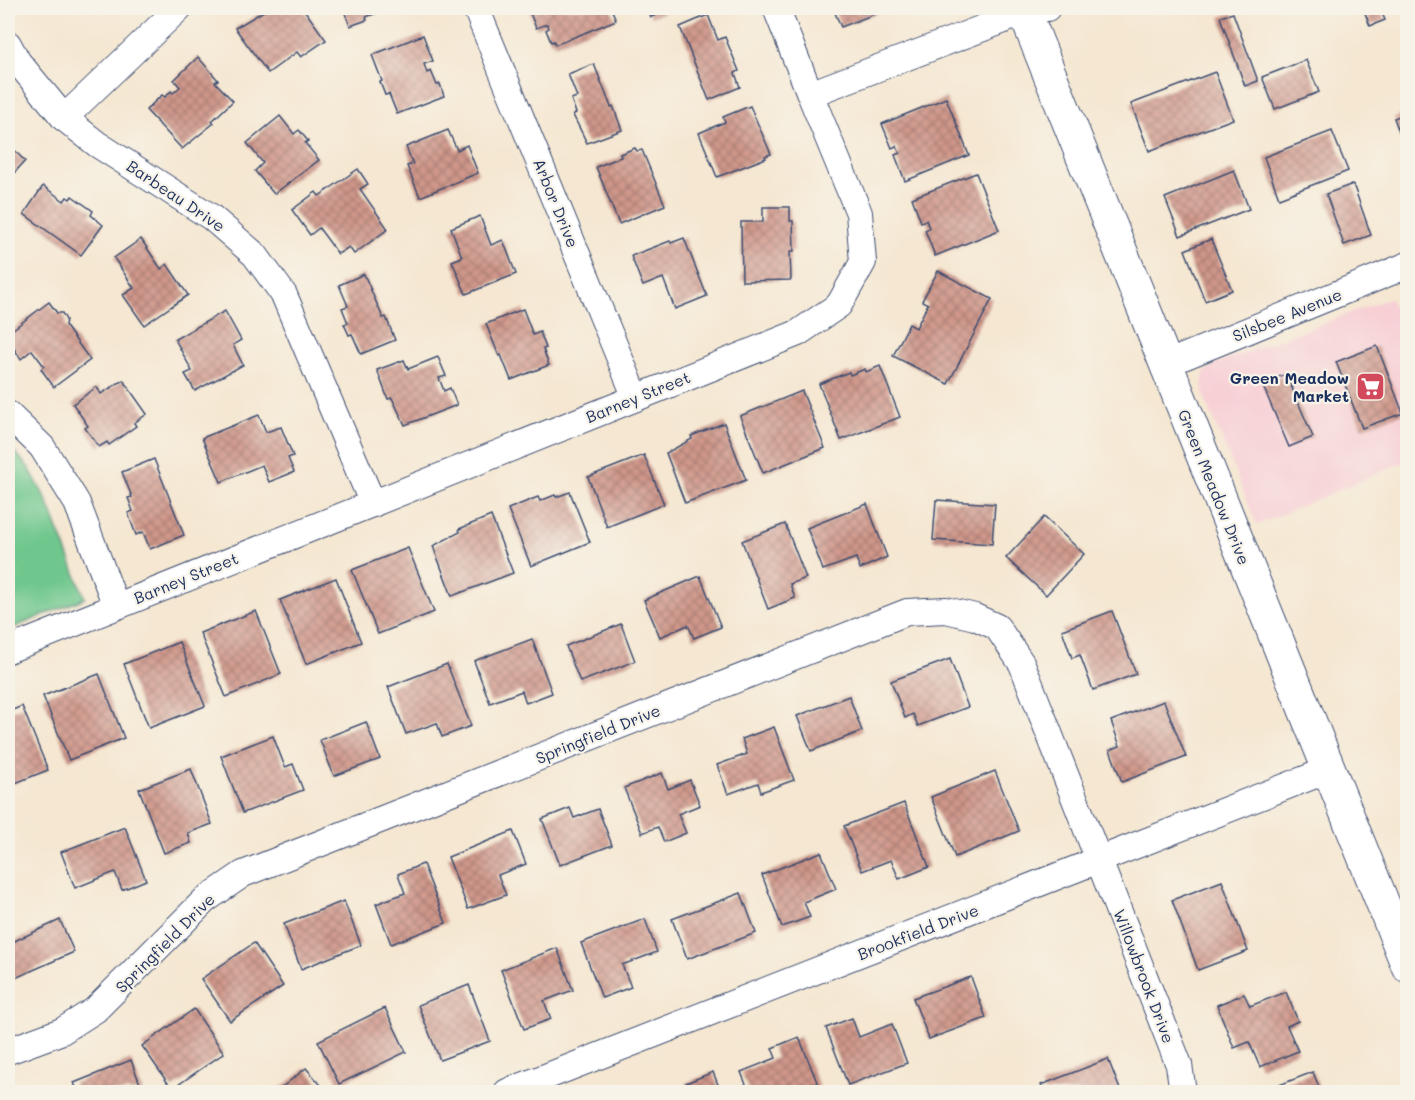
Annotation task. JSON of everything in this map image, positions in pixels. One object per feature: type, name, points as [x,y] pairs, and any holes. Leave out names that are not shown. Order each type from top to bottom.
[{"type":"main road","name":"Green Meadow Drive","points":[[1032,9],[1166,364],[1407,966]]},
{"type":"street","points":[[64,118],[179,8]]},
{"type":"street","name":"Arbor Drive","points":[[476,8],[636,398]]},
{"type":"street","name":"Barney Street","points":[[8,650],[798,333],[839,305],[863,262],[859,213],[776,8]]},
{"type":"street","points":[[810,94],[1032,9]]},
{"type":"street","name":"Barbeau Drive","points":[[8,44],[18,62],[64,118],[97,144],[211,217],[255,255],[285,295],[373,504]]},
{"type":"street","name":"Silsbee Avenue","points":[[1166,364],[1407,265]]},
{"type":"street","points":[[8,414],[42,447],[77,503],[116,606]]},
{"type":"street","name":"Springfield Drive","points":[[8,1051],[62,1031],[95,1011],[205,900],[243,874],[907,612],[946,610],[975,617],[997,627],[1022,664],[1099,860]]},
{"type":"street","name":"Brookfield Drive","points":[[507,1092],[1328,770]]},
{"type":"street","name":"Willowbrook Drive","points":[[1099,860],[1179,1065],[1183,1092]]},
{"type":"shaded area","points":[[1390,298],[1407,346],[1407,461],[1257,525],[1204,396],[1202,383],[1204,373],[1215,364]]},
{"type":"green space","points":[[8,444],[29,468],[47,501],[85,598],[8,630]]},
{"type":"building","points":[[269,8],[303,8],[326,40],[301,57],[297,52],[268,73],[235,28]]},
{"type":"building","points":[[343,8],[390,8],[350,26]]},
{"type":"building","points":[[528,8],[611,8],[616,20],[555,45],[554,41],[551,42],[546,30],[549,28],[547,24],[536,28]]},
{"type":"building","points":[[647,8],[676,8],[651,17]]},
{"type":"building","points":[[833,8],[890,8],[841,27]]},
{"type":"building","points":[[1363,8],[1380,8],[1385,20],[1370,26]]},
{"type":"building","points":[[1233,13],[1258,81],[1245,86],[1220,17]]},
{"type":"building","points":[[708,15],[718,40],[725,37],[739,71],[735,73],[740,87],[709,100],[680,27]]},
{"type":"building","points":[[423,35],[433,61],[424,64],[427,73],[431,71],[437,85],[440,84],[444,96],[397,114],[389,94],[385,95],[372,55]]},
{"type":"building","points":[[198,57],[218,80],[215,82],[233,101],[212,121],[214,123],[182,149],[146,110],[162,95],[165,97],[180,87],[174,80]]},
{"type":"building","points":[[1306,60],[1319,92],[1275,109],[1262,77]]},
{"type":"building","points":[[594,64],[622,130],[587,143],[573,115],[576,113],[571,99],[577,97],[568,74]]},
{"type":"building","points":[[1215,72],[1233,119],[1149,151],[1131,104]]},
{"type":"building","points":[[946,98],[969,155],[905,181],[895,155],[900,153],[896,146],[892,148],[882,124]]},
{"type":"building","points":[[750,106],[771,154],[717,177],[699,133],[725,122],[723,117]]},
{"type":"building","points":[[1408,113],[1408,154],[1407,154],[1394,118]]},
{"type":"building","points":[[280,116],[294,134],[299,130],[308,141],[305,143],[319,160],[274,194],[255,171],[263,163],[247,143]]},
{"type":"building","points":[[448,130],[457,150],[467,145],[478,173],[420,197],[407,166],[413,164],[406,147]]},
{"type":"building","points":[[1332,131],[1348,171],[1279,198],[1264,157]]},
{"type":"building","points":[[8,144],[25,161],[8,180]]},
{"type":"building","points":[[635,148],[637,151],[642,150],[665,205],[619,224],[596,167],[621,157],[620,154]]},
{"type":"building","points":[[358,169],[368,184],[360,189],[388,229],[354,254],[349,247],[338,254],[319,228],[310,235],[292,210],[316,192],[319,196]]},
{"type":"building","points":[[1234,170],[1249,209],[1180,236],[1165,198]]},
{"type":"building","points":[[976,173],[999,230],[935,256],[925,230],[929,228],[926,220],[921,222],[912,198]]},
{"type":"building","points":[[1353,184],[1371,235],[1344,245],[1326,194]]},
{"type":"building","points":[[43,186],[64,201],[67,197],[70,199],[72,196],[93,211],[91,215],[103,225],[81,255],[24,214]]},
{"type":"building","points":[[763,207],[790,207],[794,251],[790,251],[791,280],[742,281],[741,222],[763,222]]},
{"type":"building","points":[[480,216],[491,245],[503,240],[516,274],[466,294],[452,261],[462,257],[451,228]]},
{"type":"building","points":[[684,238],[707,296],[675,309],[663,278],[643,286],[631,256]]},
{"type":"building","points":[[141,239],[161,269],[167,264],[188,295],[144,325],[123,295],[134,288],[114,258]]},
{"type":"building","points":[[1211,239],[1232,290],[1205,301],[1185,250]]},
{"type":"building","points":[[938,271],[992,299],[948,384],[893,356],[909,324],[916,328],[928,304],[922,301]]},
{"type":"building","points":[[364,274],[395,340],[361,354],[352,334],[349,335],[344,324],[348,323],[342,308],[348,306],[339,285]]},
{"type":"building","points":[[49,302],[57,313],[62,313],[66,320],[65,325],[90,360],[54,387],[41,369],[44,366],[32,350],[21,359],[8,340],[8,333]]},
{"type":"building","points":[[523,309],[533,335],[540,332],[549,365],[511,380],[486,324]]},
{"type":"building","points":[[225,311],[241,340],[233,345],[243,365],[195,391],[185,374],[192,371],[175,339]]},
{"type":"building","name":"Green Meadow Market","points":[[1377,346],[1403,413],[1362,428],[1336,362]]},
{"type":"building","points":[[438,357],[446,376],[439,378],[444,391],[450,388],[457,405],[405,425],[392,398],[388,399],[377,370],[404,360],[408,369]]},
{"type":"building","points":[[880,366],[900,417],[841,440],[819,384],[849,372],[850,375],[865,369],[866,372]]},
{"type":"building","points":[[1286,374],[1313,437],[1289,447],[1262,384]]},
{"type":"building","points":[[123,380],[147,414],[134,423],[136,426],[109,445],[107,442],[99,447],[85,428],[88,426],[73,404],[97,387],[101,394]]},
{"type":"building","points":[[802,391],[825,448],[763,473],[740,416]]},
{"type":"building","points":[[259,415],[266,432],[281,427],[293,456],[288,458],[294,472],[269,482],[262,465],[221,482],[202,438]]},
{"type":"building","points":[[724,423],[746,480],[685,503],[666,453],[692,439],[691,436]]},
{"type":"building","points":[[644,455],[664,504],[607,527],[588,477]]},
{"type":"building","points":[[154,459],[184,535],[150,549],[143,532],[136,535],[128,513],[133,511],[128,498],[132,497],[122,472]]},
{"type":"building","points":[[570,492],[590,542],[531,566],[508,509],[538,497],[540,501]]},
{"type":"building","points":[[936,500],[995,504],[992,544],[933,540]]},
{"type":"building","points":[[867,504],[887,557],[860,569],[856,558],[823,570],[807,528]]},
{"type":"building","points":[[491,516],[513,573],[452,596],[433,546],[460,532],[459,529]]},
{"type":"building","points":[[1044,517],[1084,554],[1046,595],[1006,558]]},
{"type":"building","points":[[785,524],[806,578],[790,584],[795,598],[768,609],[742,541]]},
{"type":"building","points":[[408,548],[434,612],[378,634],[352,570]]},
{"type":"building","points":[[700,576],[721,627],[694,638],[688,625],[660,637],[644,600]]},
{"type":"building","points":[[336,578],[361,642],[306,664],[280,600]]},
{"type":"building","points":[[256,611],[281,674],[226,697],[200,633]]},
{"type":"building","points":[[1112,611],[1136,674],[1093,690],[1080,655],[1072,658],[1062,630]]},
{"type":"building","points":[[621,624],[635,661],[580,682],[566,646]]},
{"type":"building","points":[[532,639],[552,693],[526,703],[522,691],[490,703],[474,661]]},
{"type":"building","points":[[179,642],[205,706],[149,728],[124,664]]},
{"type":"building","points":[[950,659],[968,707],[918,726],[913,714],[905,718],[891,681]]},
{"type":"building","points":[[447,664],[471,726],[442,737],[437,723],[406,734],[388,687]]},
{"type":"building","points":[[99,674],[124,738],[69,760],[43,696]]},
{"type":"building","points":[[849,696],[862,731],[811,751],[797,716]]},
{"type":"building","points":[[1164,701],[1186,757],[1122,782],[1110,750],[1120,746],[1111,721]]},
{"type":"building","points":[[22,706],[48,770],[8,786],[8,712]]},
{"type":"building","points":[[366,722],[380,759],[334,776],[320,740]]},
{"type":"building","points":[[774,727],[794,780],[761,792],[758,783],[728,794],[717,765],[747,754],[742,739]]},
{"type":"building","points":[[273,736],[285,767],[293,764],[303,790],[243,813],[221,756]]},
{"type":"building","points":[[191,769],[212,824],[188,833],[191,843],[164,853],[139,789]]},
{"type":"building","points":[[995,771],[1019,831],[955,857],[931,797]]},
{"type":"building","points":[[662,773],[668,789],[690,780],[700,805],[678,814],[686,833],[664,842],[658,827],[642,833],[624,788]]},
{"type":"building","points":[[904,803],[929,867],[899,879],[891,860],[862,871],[844,826]]},
{"type":"building","points":[[570,808],[574,818],[598,809],[612,845],[560,865],[542,819]]},
{"type":"building","points":[[125,827],[146,880],[122,890],[115,872],[75,888],[61,852]]},
{"type":"building","points":[[513,831],[526,864],[498,875],[506,895],[468,909],[448,857]]},
{"type":"building","points":[[821,852],[836,889],[804,902],[810,917],[782,927],[762,875]]},
{"type":"building","points":[[423,864],[446,923],[391,944],[376,904],[405,893],[398,874]]},
{"type":"building","points":[[1222,881],[1248,951],[1198,970],[1172,900]]},
{"type":"building","points":[[741,893],[756,933],[687,959],[672,919]]},
{"type":"building","points":[[344,901],[361,945],[301,969],[284,924]]},
{"type":"building","points":[[645,919],[657,952],[622,965],[631,987],[602,998],[581,943]]},
{"type":"building","points":[[60,920],[74,952],[13,979],[8,968],[8,944]]},
{"type":"building","points":[[254,943],[283,986],[230,1021],[201,979]]},
{"type":"building","points":[[557,948],[573,990],[544,1001],[551,1019],[524,1029],[501,970]]},
{"type":"building","points":[[971,977],[986,1018],[929,1039],[913,998]]},
{"type":"building","points":[[469,985],[490,1041],[440,1060],[418,1005]]},
{"type":"building","points":[[1286,992],[1298,1021],[1287,1026],[1298,1051],[1260,1067],[1249,1042],[1234,1048],[1217,1005],[1244,994],[1250,1006]]},
{"type":"building","points":[[385,1008],[406,1052],[339,1084],[318,1041]]},
{"type":"building","points":[[194,1009],[224,1053],[172,1089],[142,1046]]},
{"type":"building","points":[[852,1018],[859,1037],[892,1024],[907,1063],[848,1085],[826,1028]]},
{"type":"building","points":[[799,1037],[821,1092],[749,1092],[741,1072],[776,1058],[772,1048]]},
{"type":"building","points":[[1108,1059],[1121,1092],[1044,1092],[1041,1085]]},
{"type":"building","points":[[131,1060],[143,1092],[78,1092],[74,1083]]},
{"type":"building","points":[[306,1068],[327,1092],[276,1092]]},
{"type":"building","points":[[713,1072],[721,1092],[683,1092],[689,1090],[686,1083]]},
{"type":"building","points":[[1313,1072],[1321,1092],[1261,1092]]},
{"type":"place","name":"Green Meadow Market","points":[[1370,387]]}]
